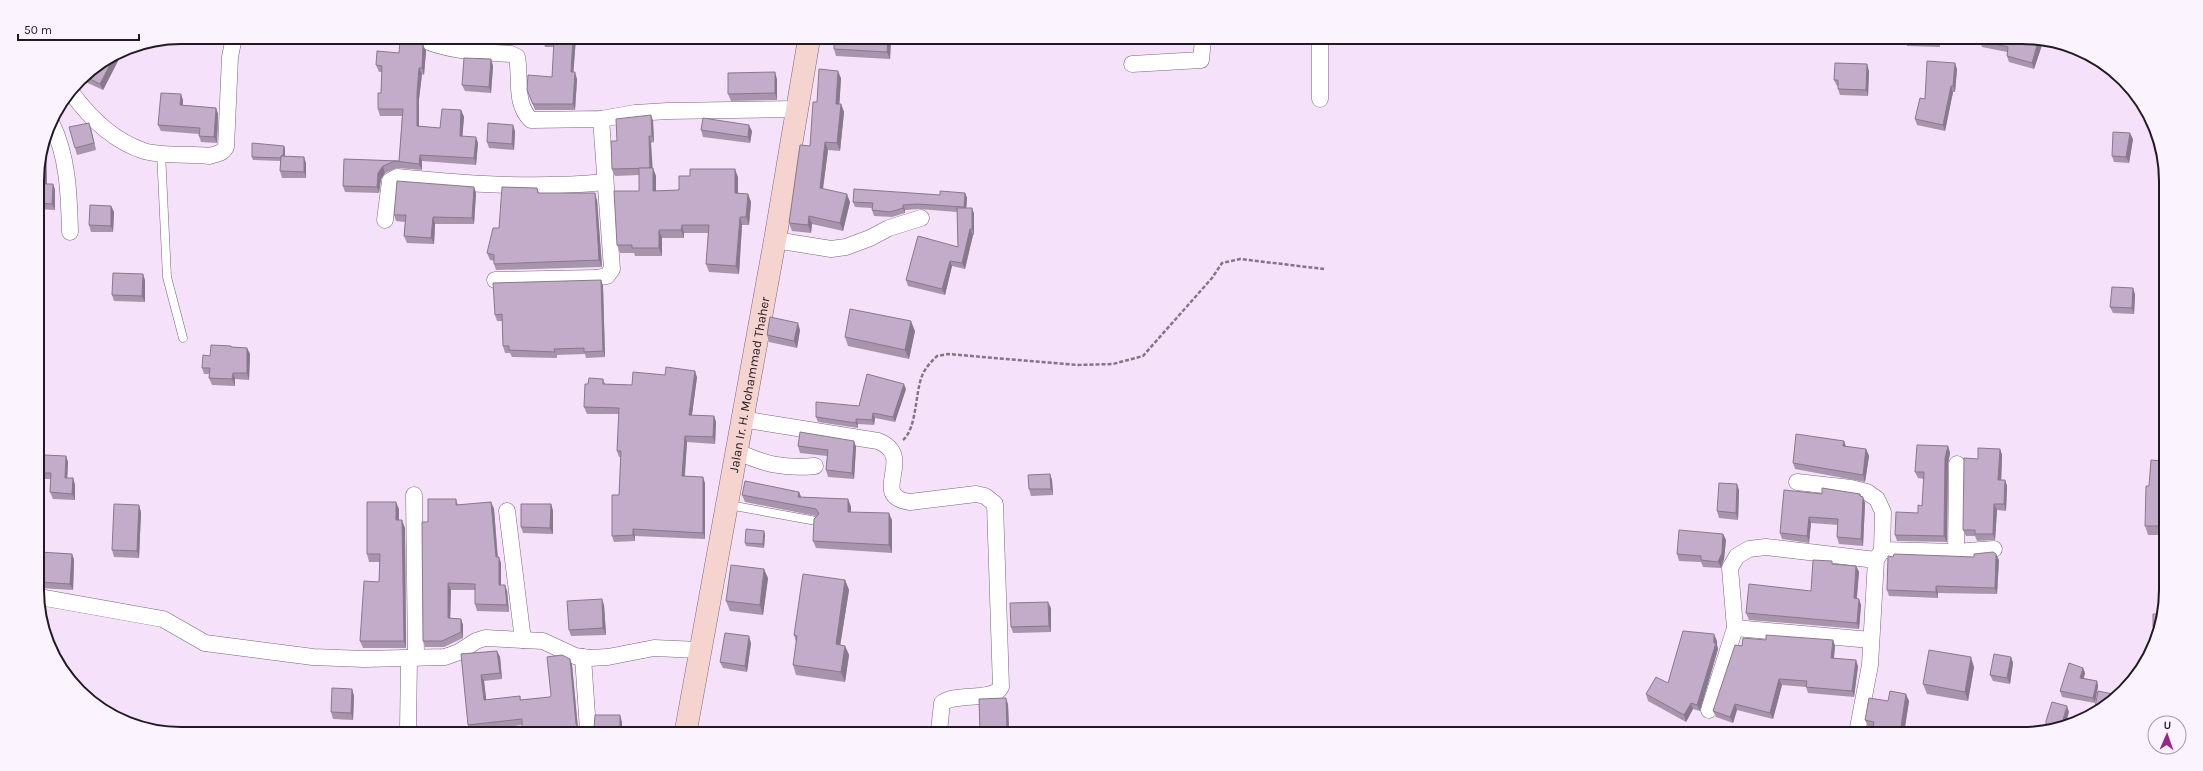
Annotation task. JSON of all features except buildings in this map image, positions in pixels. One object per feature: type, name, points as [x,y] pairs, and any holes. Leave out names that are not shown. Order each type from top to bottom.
[{"type":"main road","name":"Jalan Ir. H. Mohammad Thaher","points":[[686,727],[699,650],[775,240],[808,44]]},
{"type":"street","points":[[74,95],[91,118],[115,135],[144,151],[209,156],[223,152],[226,147],[230,57],[233,44]]},
{"type":"street","points":[[434,44],[464,50],[511,54],[517,57],[520,102],[525,115],[531,120],[601,119],[635,113],[668,111],[796,110]]},
{"type":"street","points":[[1132,64],[1201,60],[1203,44]]},
{"type":"street","points":[[1320,44],[1320,99]]},
{"type":"street","points":[[495,280],[596,278],[607,276],[612,269],[601,119]]},
{"type":"street","points":[[54,128],[57,134],[68,181],[70,232]]},
{"type":"street","points":[[386,220],[390,182],[397,177],[467,184],[520,185],[605,182]]},
{"type":"street","points":[[775,240],[831,249],[846,247],[870,238],[890,228],[921,218]]},
{"type":"street","points":[[741,419],[878,441],[886,445],[892,450],[895,458],[891,490],[893,496],[900,501],[910,502],[976,494],[985,496],[995,504],[1001,687],[998,692],[993,695],[957,697],[946,700],[942,703],[939,727]]},
{"type":"street","points":[[736,451],[761,463],[797,468],[815,466]]},
{"type":"street","points":[[1956,552],[1958,464]]},
{"type":"street","points":[[1797,482],[1867,492],[1877,499],[1883,512],[1867,686],[1858,727]]},
{"type":"street","points":[[408,727],[412,658],[414,495]]},
{"type":"street","points":[[507,511],[523,640]]},
{"type":"street","points":[[1709,710],[1735,628],[1730,568],[1737,556],[1749,549],[1766,547],[1879,555],[1994,549]]},
{"type":"street","points":[[44,597],[163,619],[205,643],[313,657],[364,659],[445,656],[459,652],[476,641],[485,638],[543,641],[575,656],[583,657],[608,657],[654,648],[699,650]]},
{"type":"street","points":[[1735,628],[1871,640]]},
{"type":"street","points":[[583,657],[588,727]]},
{"type":"lane","points":[[160,152],[166,271],[183,338]]},
{"type":"lane","points":[[726,504],[816,521]]},
{"type":"path","points":[[892,450],[906,437],[922,375],[937,356],[948,354],[971,358],[1077,365],[1113,364],[1142,356],[1212,278],[1222,263],[1240,260],[1324,269]]}]
